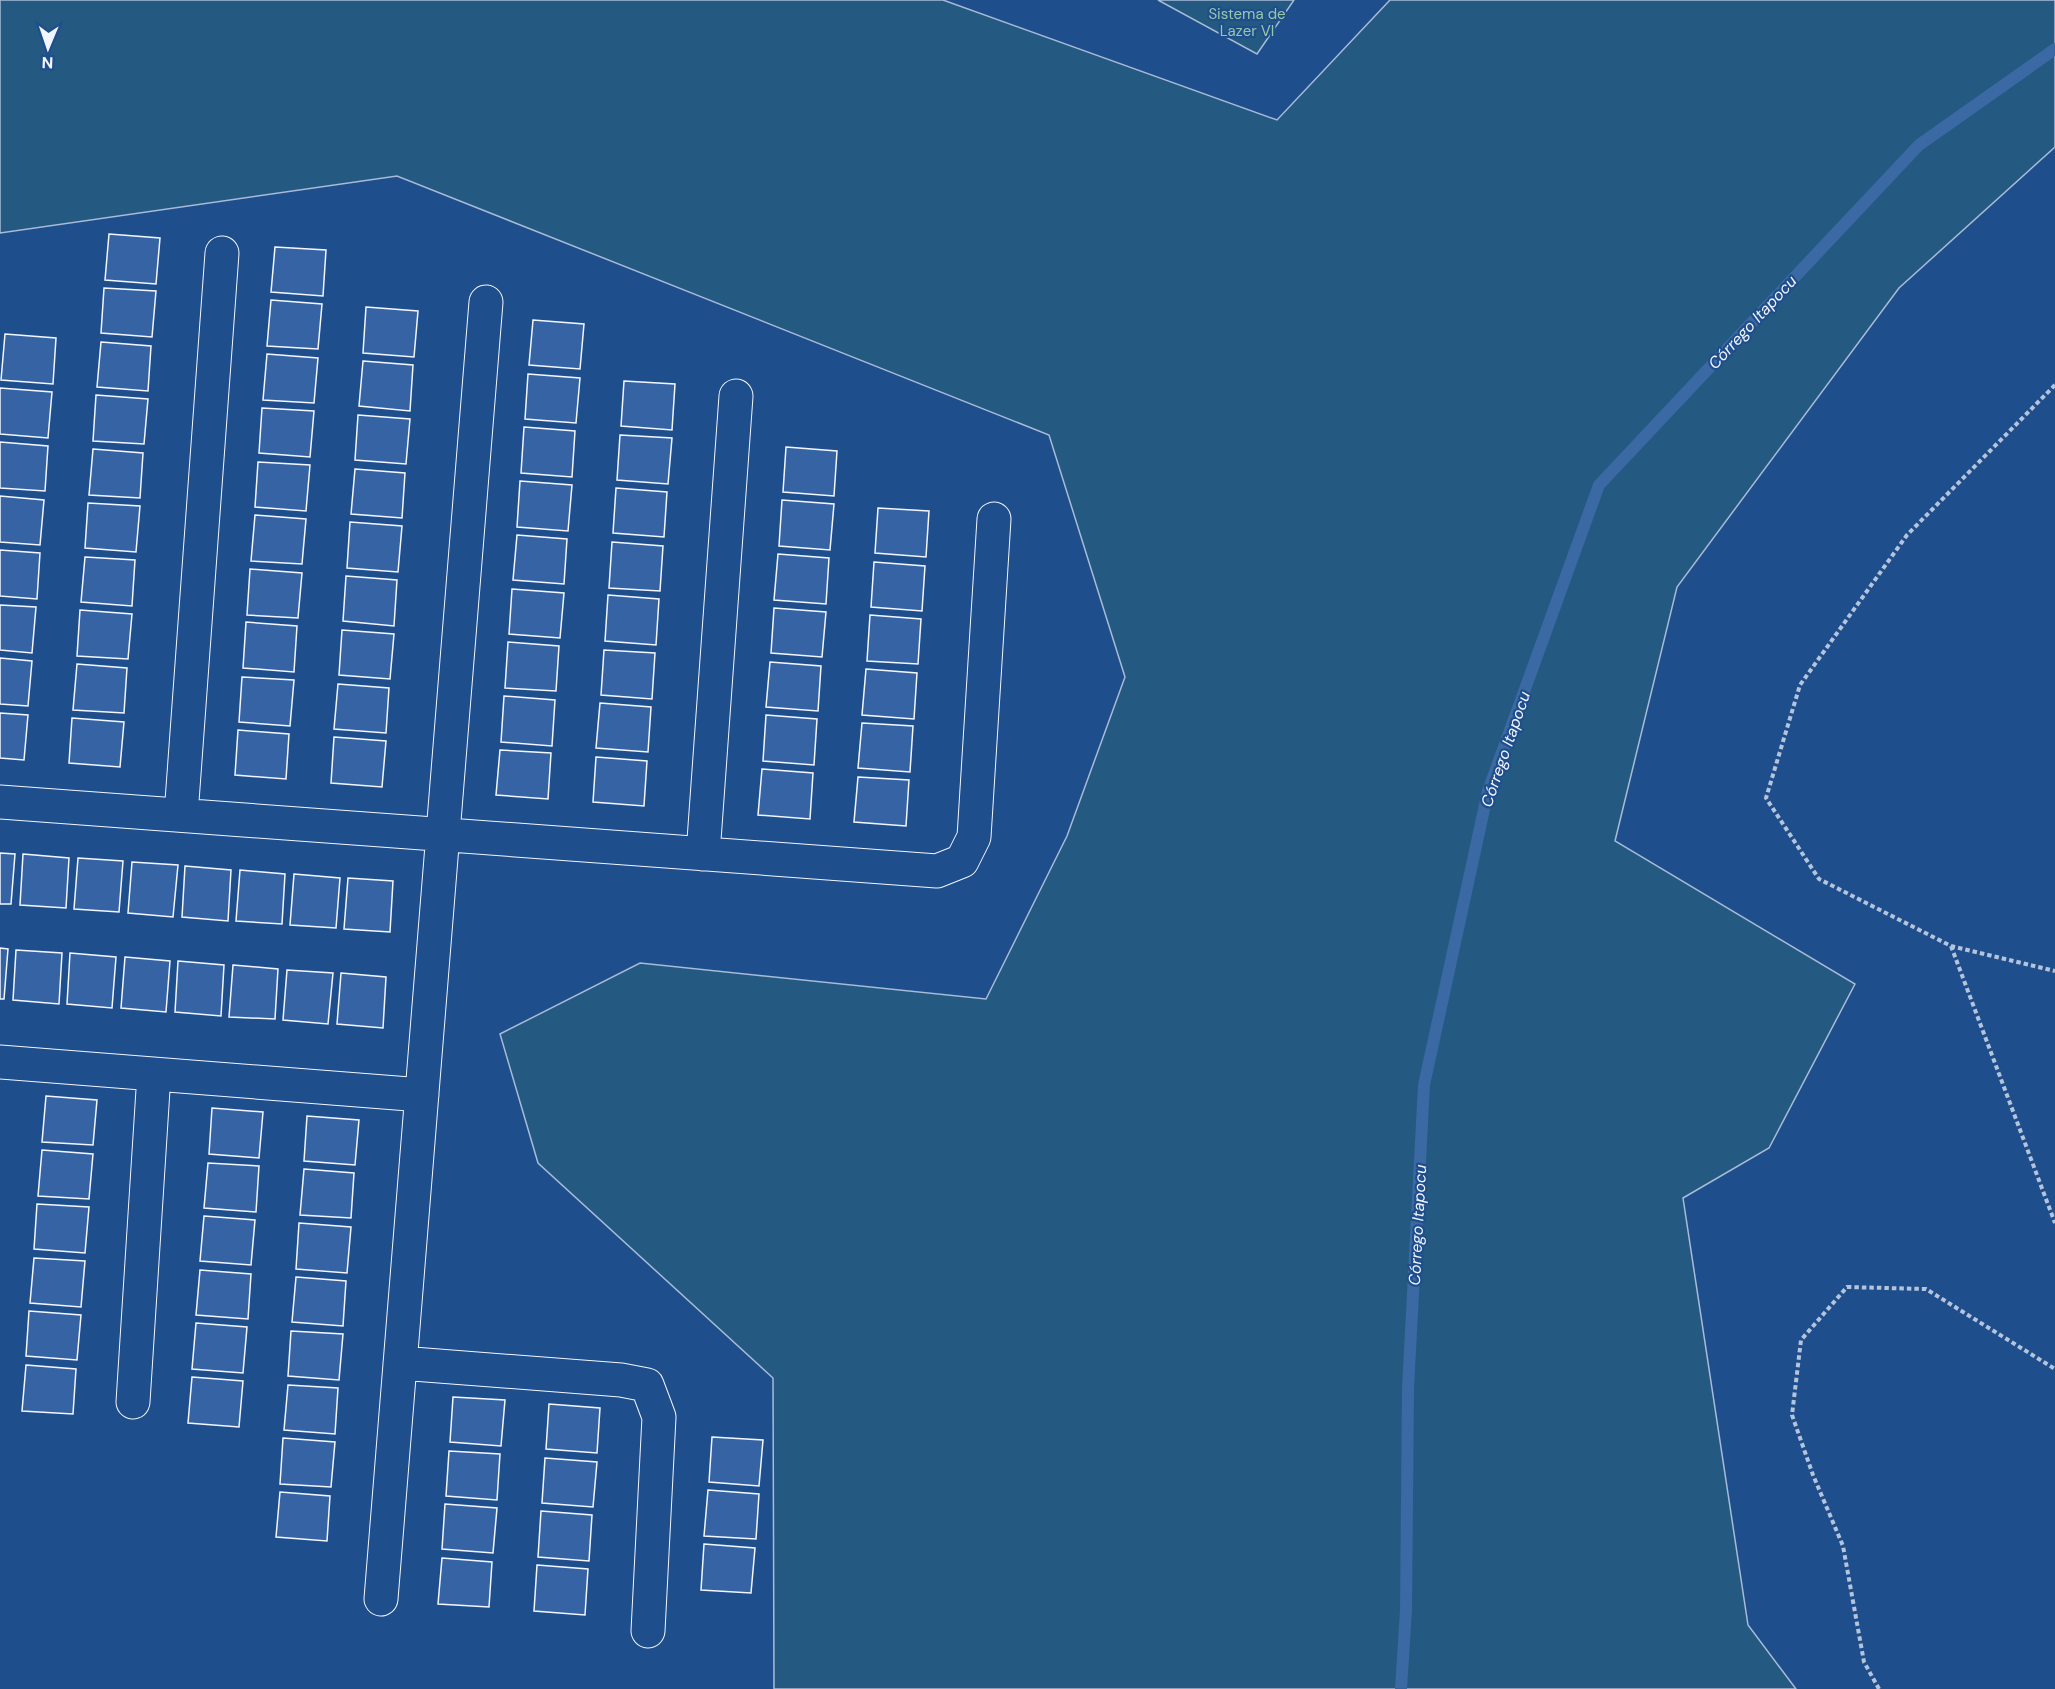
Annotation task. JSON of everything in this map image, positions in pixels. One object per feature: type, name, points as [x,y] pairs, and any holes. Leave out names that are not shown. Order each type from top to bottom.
[{"type":"street","points":[[181,815],[222,253]]},
{"type":"street","points":[[381,1599],[486,302]]},
{"type":"street","points":[[703,854],[736,396]]},
{"type":"street","points":[[0,802],[937,871],[962,861],[974,837],[994,519]]},
{"type":"street","points":[[0,1062],[422,1095]]},
{"type":"street","points":[[133,1402],[154,1074]]},
{"type":"street","points":[[400,1363],[621,1380],[647,1385],[659,1417],[648,1631]]},
{"type":"path","points":[[2055,385],[1907,535],[1806,676],[1800,685],[1766,798],[1819,879],[1951,946],[2055,971]]},
{"type":"path","points":[[1951,946],[2055,1223]]},
{"type":"path","points":[[1879,1689],[1864,1662],[1843,1546],[1813,1475],[1792,1416],[1801,1340],[1847,1287],[1926,1289],[2055,1368]]},
{"type":"green space","points":[[0,0],[943,0],[1277,120],[1390,0],[2055,0],[2055,147],[1899,288],[1677,587],[1615,841],[1855,984],[1769,1148],[1683,1198],[1748,1625],[1796,1689],[774,1689],[773,1378],[538,1163],[500,1034],[640,963],[986,999],[1067,836],[1125,677],[1049,435],[397,176],[0,233]]},
{"type":"green space","name":"Sistema de Lazer VI","points":[[1158,0],[1294,0],[1257,54]]},
{"type":"building","points":[[109,234],[160,238],[156,284],[105,280]]},
{"type":"building","points":[[275,247],[326,250],[323,296],[271,292]]},
{"type":"building","points":[[104,288],[156,291],[152,337],[101,333]]},
{"type":"building","points":[[271,300],[322,304],[318,349],[267,346]]},
{"type":"building","points":[[366,307],[418,311],[414,357],[363,353]]},
{"type":"building","points":[[533,320],[584,324],[580,369],[529,365]]},
{"type":"building","points":[[5,334],[56,338],[53,384],[1,380]]},
{"type":"building","points":[[101,342],[151,346],[148,391],[97,387]]},
{"type":"building","points":[[267,354],[318,358],[314,403],[263,400]]},
{"type":"building","points":[[363,361],[413,365],[410,411],[359,406]]},
{"type":"building","points":[[528,374],[580,378],[576,423],[525,419]]},
{"type":"building","points":[[624,381],[675,384],[672,430],[621,426]]},
{"type":"building","points":[[0,388],[52,392],[48,438],[0,434]]},
{"type":"building","points":[[96,395],[148,399],[144,444],[93,441]]},
{"type":"building","points":[[262,408],[314,411],[310,457],[259,453]]},
{"type":"building","points":[[358,415],[410,419],[406,464],[355,460]]},
{"type":"building","points":[[524,427],[575,431],[572,477],[521,473]]},
{"type":"building","points":[[620,435],[672,438],[668,484],[617,480]]},
{"type":"building","points":[[0,442],[48,446],[45,491],[0,488]]},
{"type":"building","points":[[786,447],[837,451],[834,496],[783,492]]},
{"type":"building","points":[[93,449],[143,453],[140,498],[89,495]]},
{"type":"building","points":[[258,462],[310,465],[306,511],[255,507]]},
{"type":"building","points":[[355,469],[405,473],[402,518],[351,514]]},
{"type":"building","points":[[520,481],[572,485],[568,531],[517,527]]},
{"type":"building","points":[[616,488],[667,492],[664,537],[613,533]]},
{"type":"building","points":[[0,496],[44,500],[40,545],[0,542]]},
{"type":"building","points":[[782,500],[834,504],[830,550],[779,546]]},
{"type":"building","points":[[88,503],[140,506],[136,552],[85,548]]},
{"type":"building","points":[[878,508],[929,511],[926,557],[875,553]]},
{"type":"building","points":[[255,515],[306,519],[302,564],[251,561]]},
{"type":"building","points":[[350,522],[402,526],[398,572],[347,568]]},
{"type":"building","points":[[517,535],[567,539],[564,584],[513,580]]},
{"type":"building","points":[[612,542],[663,546],[660,591],[609,588]]},
{"type":"building","points":[[0,550],[40,553],[37,599],[0,596]]},
{"type":"building","points":[[778,554],[829,558],[826,604],[774,600]]},
{"type":"building","points":[[85,557],[135,560],[132,606],[81,602]]},
{"type":"building","points":[[874,562],[925,566],[922,611],[871,607]]},
{"type":"building","points":[[250,569],[302,573],[298,618],[247,615]]},
{"type":"building","points":[[346,576],[397,580],[394,626],[343,621]]},
{"type":"building","points":[[512,589],[564,593],[560,638],[509,634]]},
{"type":"building","points":[[608,595],[659,599],[656,645],[605,641]]},
{"type":"building","points":[[0,605],[36,607],[32,653],[0,650]]},
{"type":"building","points":[[774,608],[826,612],[822,657],[771,653]]},
{"type":"building","points":[[80,610],[132,614],[128,659],[77,656]]},
{"type":"building","points":[[870,615],[921,619],[918,664],[867,661]]},
{"type":"building","points":[[246,622],[297,626],[294,672],[243,668]]},
{"type":"building","points":[[342,630],[394,634],[390,679],[339,675]]},
{"type":"building","points":[[508,642],[559,646],[556,691],[505,688]]},
{"type":"building","points":[[604,650],[655,653],[652,699],[601,695]]},
{"type":"building","points":[[0,658],[32,661],[28,706],[0,704]]},
{"type":"building","points":[[770,662],[821,666],[818,711],[766,707]]},
{"type":"building","points":[[77,664],[127,668],[124,713],[73,710]]},
{"type":"building","points":[[866,669],[917,673],[914,719],[862,715]]},
{"type":"building","points":[[242,677],[294,680],[290,726],[239,722]]},
{"type":"building","points":[[338,684],[389,688],[386,733],[334,729]]},
{"type":"building","points":[[504,696],[555,700],[552,746],[501,742]]},
{"type":"building","points":[[600,703],[651,707],[648,752],[596,748]]},
{"type":"building","points":[[0,713],[28,715],[24,760],[0,758]]},
{"type":"building","points":[[766,715],[817,719],[814,765],[763,761]]},
{"type":"building","points":[[72,718],[124,722],[120,767],[69,763]]},
{"type":"building","points":[[862,723],[913,726],[910,772],[858,768]]},
{"type":"building","points":[[238,730],[289,734],[286,779],[235,775]]},
{"type":"building","points":[[334,737],[386,741],[382,787],[331,783]]},
{"type":"building","points":[[500,750],[551,753],[548,799],[496,795]]},
{"type":"building","points":[[596,757],[647,761],[644,806],[593,802]]},
{"type":"building","points":[[762,769],[813,773],[810,819],[758,815]]},
{"type":"building","points":[[858,777],[909,780],[906,826],[854,822]]},
{"type":"building","points":[[0,853],[15,854],[11,904],[0,904]]},
{"type":"building","points":[[23,854],[69,858],[66,908],[20,905]]},
{"type":"building","points":[[78,858],[123,861],[119,912],[74,909]]},
{"type":"building","points":[[132,862],[178,865],[173,917],[128,913]]},
{"type":"building","points":[[185,866],[231,870],[228,921],[182,917]]},
{"type":"building","points":[[240,870],[285,874],[282,924],[236,921]]},
{"type":"building","points":[[294,874],[340,878],[336,928],[290,925]]},
{"type":"building","points":[[348,878],[393,881],[390,932],[344,929]]},
{"type":"building","points":[[0,948],[8,949],[4,999],[0,999]]},
{"type":"building","points":[[16,950],[62,953],[59,1004],[13,1000]]},
{"type":"building","points":[[70,953],[116,957],[112,1008],[67,1004]]},
{"type":"building","points":[[125,957],[170,961],[166,1012],[121,1008]]},
{"type":"building","points":[[178,961],[224,965],[221,1016],[175,1012]]},
{"type":"building","points":[[233,965],[278,969],[275,1019],[229,1017]]},
{"type":"building","points":[[287,970],[333,973],[328,1024],[283,1020]]},
{"type":"building","points":[[341,973],[386,977],[383,1028],[337,1024]]},
{"type":"building","points":[[46,1096],[97,1100],[93,1145],[42,1142]]},
{"type":"building","points":[[212,1108],[263,1112],[259,1158],[209,1154]]},
{"type":"building","points":[[307,1116],[359,1120],[355,1165],[304,1161]]},
{"type":"building","points":[[42,1150],[93,1154],[89,1199],[38,1196]]},
{"type":"building","points":[[208,1163],[259,1166],[256,1212],[204,1208]]},
{"type":"building","points":[[304,1169],[354,1173],[351,1218],[300,1215]]},
{"type":"building","points":[[37,1204],[89,1207],[85,1253],[34,1249]]},
{"type":"building","points":[[204,1216],[255,1220],[251,1265],[200,1261]]},
{"type":"building","points":[[299,1223],[351,1227],[347,1273],[296,1269]]},
{"type":"building","points":[[34,1258],[85,1261],[81,1307],[30,1303]]},
{"type":"building","points":[[200,1270],[251,1274],[248,1319],[196,1315]]},
{"type":"building","points":[[296,1277],[346,1281],[343,1326],[292,1322]]},
{"type":"building","points":[[29,1311],[81,1315],[77,1360],[26,1356]]},
{"type":"building","points":[[196,1323],[247,1327],[243,1373],[192,1369]]},
{"type":"building","points":[[291,1331],[343,1334],[339,1380],[288,1376]]},
{"type":"building","points":[[26,1365],[76,1369],[73,1414],[22,1411]]},
{"type":"building","points":[[192,1377],[243,1381],[239,1427],[188,1423]]},
{"type":"building","points":[[288,1385],[338,1388],[335,1434],[284,1430]]},
{"type":"building","points":[[453,1397],[505,1400],[501,1446],[450,1442]]},
{"type":"building","points":[[549,1404],[600,1408],[597,1453],[546,1449]]},
{"type":"building","points":[[712,1437],[763,1440],[759,1486],[709,1482]]},
{"type":"building","points":[[283,1438],[335,1442],[331,1487],[280,1484]]},
{"type":"building","points":[[449,1451],[500,1454],[497,1500],[446,1496]]},
{"type":"building","points":[[545,1458],[597,1462],[593,1507],[542,1503]]},
{"type":"building","points":[[708,1490],[759,1494],[756,1539],[704,1536]]},
{"type":"building","points":[[280,1492],[330,1496],[327,1541],[276,1537]]},
{"type":"building","points":[[445,1504],[497,1508],[493,1553],[442,1549]]},
{"type":"building","points":[[541,1511],[592,1515],[589,1561],[538,1557]]},
{"type":"building","points":[[704,1544],[755,1548],[751,1593],[701,1590]]},
{"type":"building","points":[[442,1558],[492,1562],[489,1607],[438,1604]]},
{"type":"building","points":[[537,1565],[588,1569],[585,1615],[534,1611]]},
{"type":"waterway","name":"Córrego Itapocu","points":[[1401,1689],[1406,1610],[1408,1388],[1424,1085],[1488,791],[1599,485],[1919,145],[2055,49]]}]
